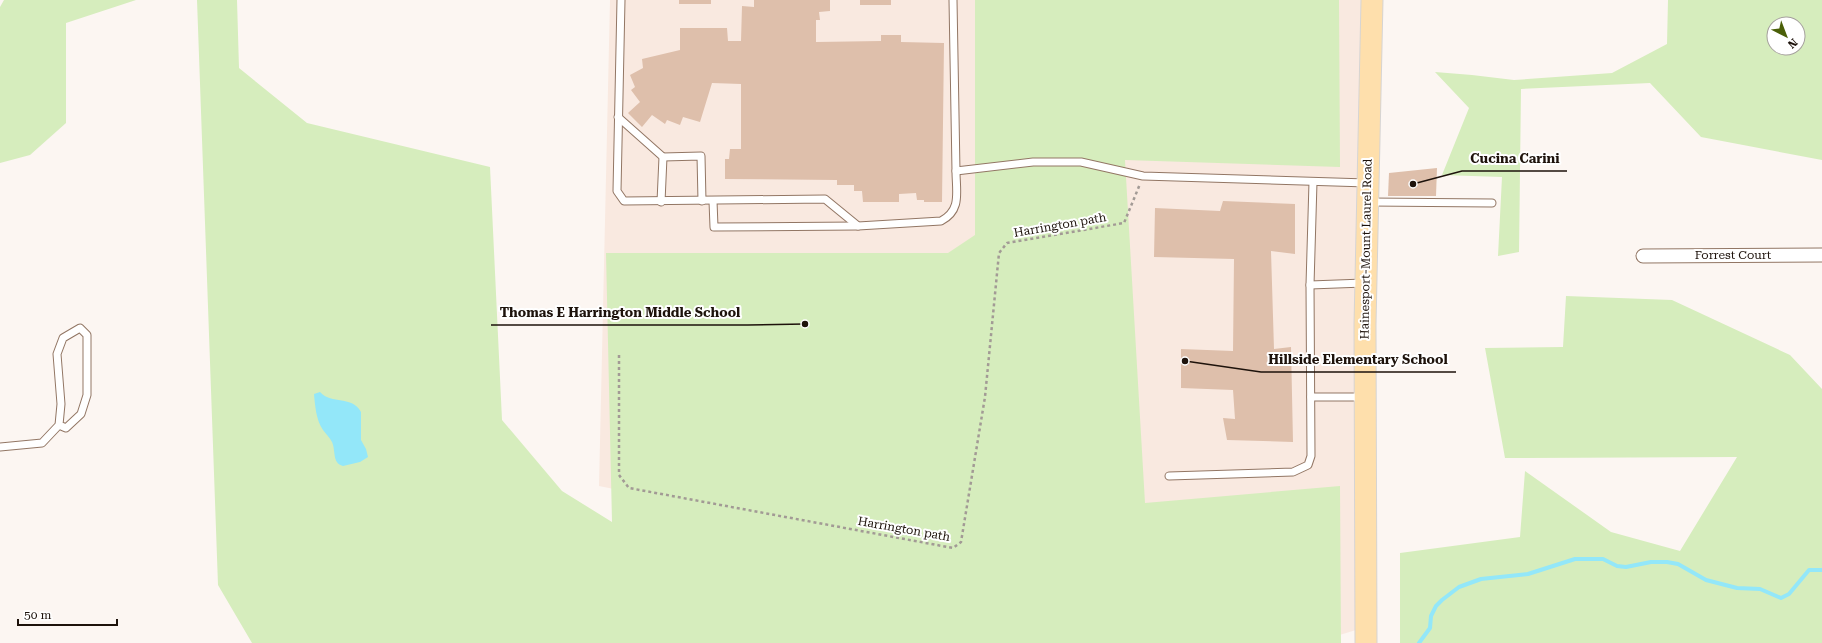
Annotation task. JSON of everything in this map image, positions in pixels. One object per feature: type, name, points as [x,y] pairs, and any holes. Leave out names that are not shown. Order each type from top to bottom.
[{"type":"main road","name":"Hainesport-Mount Laurel Road","points":[[1366,643],[1364,397],[1365,283],[1371,93],[1372,0]]},
{"type":"street","name":"Forrest Court","points":[[1643,256],[1822,255]]},
{"type":"lane","points":[[621,0],[618,191],[620,197],[624,201],[661,202],[825,199],[858,226]]},
{"type":"lane","points":[[713,201],[714,227],[858,226],[941,221],[950,216],[956,207],[952,0]]},
{"type":"lane","points":[[618,117],[663,157],[701,156],[702,201]]},
{"type":"lane","points":[[661,202],[663,157]]},
{"type":"lane","points":[[956,171],[1034,162],[1080,162],[1143,176],[1314,182],[1367,192],[1492,204]]},
{"type":"lane","points":[[1169,476],[1293,472],[1308,465],[1311,456],[1310,285],[1314,182]]},
{"type":"lane","points":[[1310,285],[1365,283]]},
{"type":"lane","points":[[0,447],[42,442],[58,425],[61,404],[56,354],[63,338],[80,328],[88,335],[87,395],[81,414],[66,428],[58,425]]},
{"type":"lane","points":[[1311,397],[1364,397]]},
{"type":"path","name":"Harrington path","points":[[619,355],[619,475],[629,488],[953,548],[961,542],[985,397],[999,253],[1007,243],[1124,223],[1143,176]]},
{"type":"shaded area","points":[[610,0],[1372,0],[1366,627],[1313,643],[971,560],[599,486]]},
{"type":"green space","points":[[4,0],[136,0],[66,23],[66,123],[30,155],[0,163],[0,7]]},
{"type":"green space","points":[[197,0],[237,0],[239,68],[307,123],[490,167],[502,420],[562,491],[612,522],[606,253],[948,253],[975,235],[975,0],[1339,0],[1340,167],[1125,160],[1145,503],[1340,486],[1341,643],[252,643],[218,585]]},
{"type":"green space","points":[[1668,0],[1822,0],[1822,160],[1701,137],[1650,83],[1521,89],[1519,252],[1498,256],[1502,177],[1442,175],[1469,108],[1435,72],[1514,80],[1612,73],[1667,44]]},
{"type":"green space","points":[[1566,296],[1672,300],[1790,355],[1822,389],[1822,643],[1400,643],[1400,553],[1520,537],[1525,471],[1611,532],[1680,551],[1737,457],[1505,458],[1485,348],[1563,347]]},
{"type":"water","points":[[320,392],[330,398],[352,404],[361,412],[361,440],[368,457],[360,462],[343,466],[337,462],[332,442],[323,430],[317,417],[314,394]]},
{"type":"building","points":[[679,0],[711,0],[711,4],[679,4]]},
{"type":"building","points":[[754,0],[830,0],[830,11],[819,12],[820,20],[816,20],[816,42],[881,41],[881,35],[901,35],[901,42],[944,43],[942,202],[924,202],[924,200],[917,200],[916,193],[899,194],[899,202],[863,202],[862,191],[854,191],[854,185],[837,185],[837,180],[725,179],[725,159],[729,159],[730,149],[741,149],[741,84],[712,83],[700,122],[683,117],[680,125],[667,120],[665,124],[652,115],[642,127],[628,113],[640,102],[631,90],[635,87],[630,75],[643,68],[642,59],[680,50],[680,28],[727,28],[728,41],[741,41],[742,6],[754,7]]},
{"type":"building","points":[[860,0],[891,0],[891,5],[860,5]]},
{"type":"building","points":[[1437,168],[1436,196],[1388,196],[1389,173]]},
{"type":"building","points":[[1223,201],[1295,204],[1295,254],[1271,251],[1274,349],[1291,347],[1293,442],[1227,440],[1223,418],[1235,419],[1233,390],[1181,388],[1181,349],[1233,351],[1234,259],[1154,257],[1155,208],[1220,211]]},
{"type":"waterway","points":[[1419,643],[1430,628],[1431,616],[1436,606],[1459,587],[1481,579],[1528,574],[1575,559],[1603,559],[1617,566],[1626,567],[1651,562],[1678,564],[1706,580],[1737,588],[1760,589],[1781,598],[1789,594],[1809,570],[1822,570]]},
{"type":"place","name":"Cucina Carini","points":[[1413,184]]},
{"type":"place","name":"Thomas E Harrington Middle School","points":[[805,324]]},
{"type":"place","name":"Hillside Elementary School","points":[[1185,361]]}]
